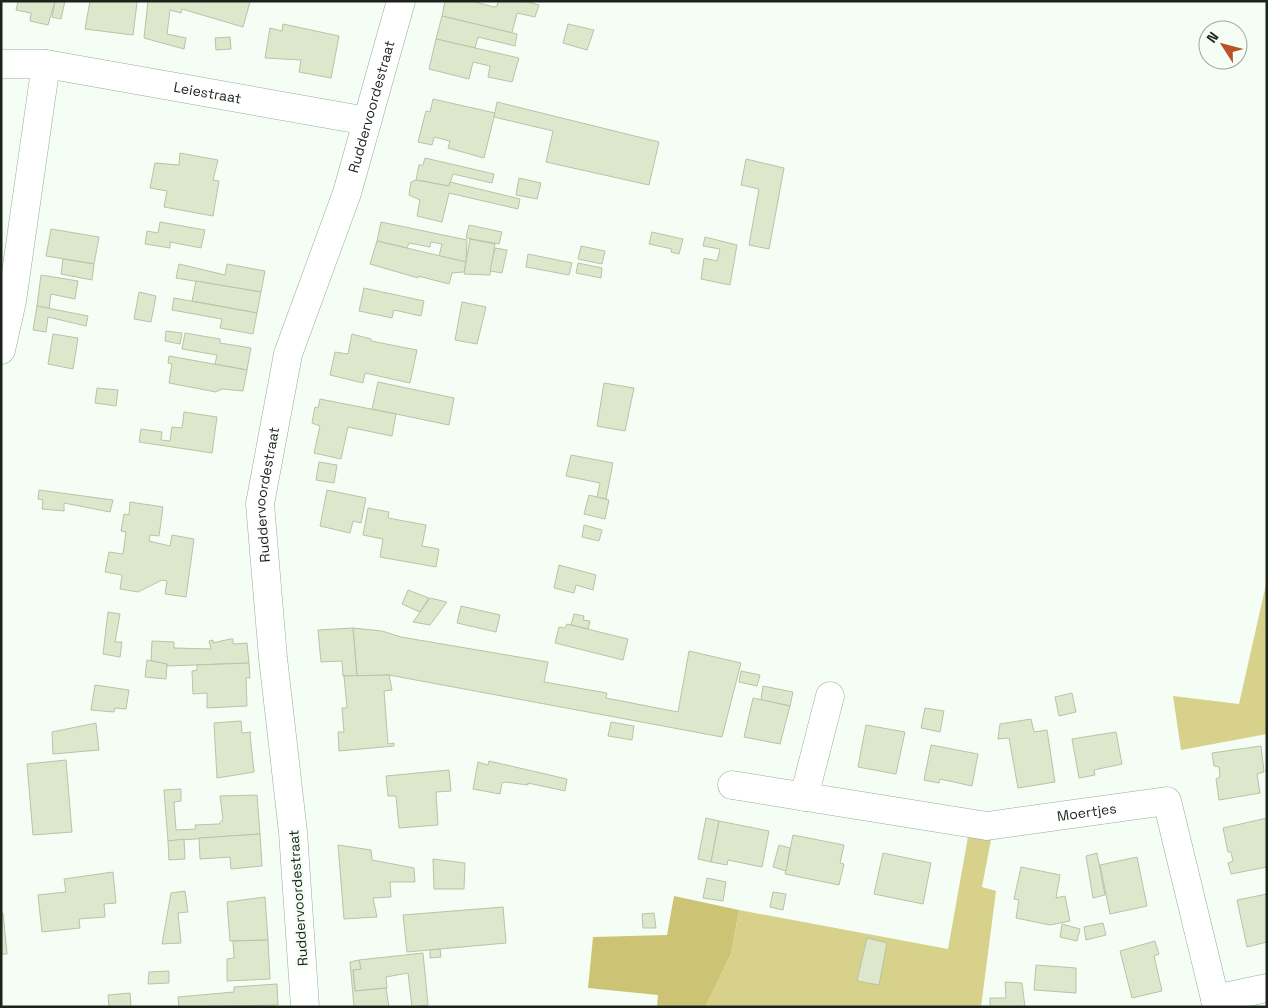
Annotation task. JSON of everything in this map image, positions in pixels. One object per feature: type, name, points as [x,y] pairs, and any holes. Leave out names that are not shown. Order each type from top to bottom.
[{"type":"street","name":"Ruddervoordestraat","points":[[305,1007],[293,832],[273,658],[260,504],[288,354],[347,193],[401,1]]},
{"type":"street","name":"Leiestraat","points":[[1,64],[46,64],[368,121]]},
{"type":"street","points":[[1,350],[12,301],[46,64]]},
{"type":"street","points":[[804,796],[830,696]]},
{"type":"street","name":"Moertjes","points":[[732,785],[988,826],[1167,801],[1216,1003],[1267,988]]},
{"type":"shaded area","points":[[1267,580],[1267,734],[1181,750],[1173,696],[1239,704]]},
{"type":"shaded area","points":[[968,837],[991,840],[982,887],[996,891],[981,1007],[705,1007],[731,954],[739,910],[948,949]]},
{"type":"shaded area","points":[[674,896],[739,910],[731,954],[705,1007],[657,1007],[658,995],[588,988],[593,937],[667,935]]},
{"type":"building","points":[[18,1],[55,1],[48,25],[30,21],[31,13],[16,10]]},
{"type":"building","points":[[55,1],[65,1],[61,19],[52,17]]},
{"type":"building","points":[[90,1],[135,1],[137,3],[133,35],[85,29]]},
{"type":"building","points":[[148,1],[250,2],[243,27],[182,9],[181,13],[170,10],[167,34],[186,38],[184,49],[144,38]]},
{"type":"building","points":[[445,1],[472,1],[494,7],[497,6],[498,1],[524,1],[539,5],[535,17],[517,13],[512,33],[442,16]]},
{"type":"building","points":[[442,16],[517,34],[515,46],[478,37],[475,48],[436,39]]},
{"type":"building","points":[[283,24],[339,36],[331,78],[299,72],[301,60],[265,58],[270,28],[282,31]]},
{"type":"building","points":[[568,24],[594,30],[587,50],[563,43]]},
{"type":"building","points":[[230,37],[231,49],[216,50],[215,38]]},
{"type":"building","points":[[436,39],[519,58],[512,82],[488,77],[490,66],[473,62],[469,79],[429,69]]},
{"type":"building","points":[[433,99],[495,113],[484,158],[448,148],[450,141],[434,137],[432,145],[418,142],[426,111],[430,112]]},
{"type":"building","points":[[497,102],[659,142],[649,185],[546,162],[553,131],[494,117]]},
{"type":"building","points":[[180,153],[218,160],[213,180],[219,181],[213,216],[164,207],[167,191],[150,188],[155,163],[179,165]]},
{"type":"building","points":[[425,158],[494,174],[492,183],[453,174],[449,186],[416,180],[419,165],[423,165]]},
{"type":"building","points":[[746,159],[784,168],[769,249],[749,245],[759,189],[741,185]]},
{"type":"building","points":[[519,178],[541,183],[537,199],[516,195]]},
{"type":"building","points":[[416,180],[449,186],[450,182],[520,199],[518,209],[449,193],[442,222],[417,216],[420,200],[409,195],[411,182]]},
{"type":"building","points":[[160,222],[205,230],[201,248],[170,242],[170,248],[145,244],[147,231],[158,233]]},
{"type":"building","points":[[381,222],[467,240],[466,262],[439,256],[442,244],[431,242],[430,247],[409,243],[407,248],[377,241]]},
{"type":"building","points":[[469,225],[502,232],[499,244],[466,238]]},
{"type":"building","points":[[51,229],[99,237],[94,264],[46,256]]},
{"type":"building","points":[[652,232],[683,239],[679,254],[671,252],[672,249],[649,244]]},
{"type":"building","points":[[705,237],[737,245],[730,285],[701,279],[704,258],[717,261],[720,249],[703,246]]},
{"type":"building","points":[[470,239],[495,244],[490,275],[464,274]]},
{"type":"building","points":[[377,241],[466,262],[464,272],[452,273],[449,284],[418,276],[418,278],[370,264]]},
{"type":"building","points":[[581,246],[605,251],[602,264],[578,259]]},
{"type":"building","points":[[495,248],[507,250],[502,273],[490,271]]},
{"type":"building","points":[[528,254],[572,263],[569,275],[526,267]]},
{"type":"building","points":[[63,259],[94,264],[92,280],[61,274]]},
{"type":"building","points":[[578,263],[602,268],[601,278],[576,273]]},
{"type":"building","points":[[179,264],[225,275],[227,264],[265,271],[261,292],[176,278]]},
{"type":"building","points":[[41,275],[78,281],[75,299],[51,294],[49,309],[37,306]]},
{"type":"building","points":[[196,281],[261,292],[257,313],[192,301]]},
{"type":"building","points":[[364,288],[424,301],[421,316],[394,310],[392,318],[359,311]]},
{"type":"building","points":[[139,292],[156,296],[151,322],[134,319]]},
{"type":"building","points":[[174,298],[257,313],[253,334],[220,328],[222,319],[172,310]]},
{"type":"building","points":[[462,302],[486,307],[477,344],[455,340]]},
{"type":"building","points":[[37,306],[88,316],[86,326],[48,317],[46,332],[33,330]]},
{"type":"building","points":[[166,331],[182,333],[180,344],[165,341]]},
{"type":"building","points":[[185,333],[220,339],[220,343],[251,348],[247,370],[215,364],[217,355],[182,349]]},
{"type":"building","points":[[53,334],[78,338],[73,369],[48,364]]},
{"type":"building","points":[[352,334],[371,339],[371,341],[417,350],[410,383],[365,373],[363,383],[330,375],[335,352],[348,354]]},
{"type":"building","points":[[169,356],[247,370],[243,391],[222,389],[216,392],[169,383],[172,364],[168,363]]},
{"type":"building","points":[[378,382],[454,398],[449,425],[372,409]]},
{"type":"building","points":[[604,383],[634,388],[625,431],[597,426]]},
{"type":"building","points":[[97,388],[118,390],[116,406],[95,403]]},
{"type":"building","points":[[320,399],[396,414],[392,436],[348,427],[341,459],[314,453],[320,426],[312,423],[315,407],[318,408]]},
{"type":"building","points":[[184,412],[217,417],[212,453],[139,442],[141,429],[162,432],[161,440],[170,441],[172,427],[182,428]]},
{"type":"building","points":[[571,455],[613,463],[606,499],[597,497],[600,483],[566,476]]},
{"type":"building","points":[[319,462],[337,465],[334,483],[316,480]]},
{"type":"building","points":[[39,490],[113,500],[110,512],[64,503],[64,511],[42,509],[43,500],[38,499]]},
{"type":"building","points":[[327,490],[366,498],[361,523],[353,521],[350,533],[320,526]]},
{"type":"building","points":[[589,495],[609,500],[605,519],[584,514]]},
{"type":"building","points":[[130,502],[163,507],[159,536],[150,535],[149,541],[170,546],[172,535],[194,539],[186,597],[165,594],[167,581],[162,580],[138,592],[120,589],[122,575],[105,572],[109,552],[123,554],[126,532],[121,531],[124,514],[129,515]]},
{"type":"building","points":[[368,508],[389,512],[388,518],[426,525],[422,546],[439,549],[436,567],[380,557],[383,539],[363,535]]},
{"type":"building","points":[[584,525],[602,530],[599,541],[582,537]]},
{"type":"building","points":[[559,565],[596,575],[593,590],[576,585],[574,593],[554,588]]},
{"type":"building","points":[[408,590],[429,598],[420,612],[402,604]]},
{"type":"building","points":[[430,598],[447,602],[430,625],[413,622]]},
{"type":"building","points":[[461,606],[500,615],[496,632],[457,623]]},
{"type":"building","points":[[108,612],[120,614],[115,642],[122,642],[120,657],[103,654]]},
{"type":"building","points":[[574,614],[584,616],[583,620],[590,621],[588,629],[571,625]]},
{"type":"building","points":[[567,624],[628,639],[623,660],[555,643],[559,627],[565,628]]},
{"type":"building","points":[[353,628],[382,631],[401,637],[548,662],[544,682],[607,693],[606,698],[678,712],[689,651],[741,663],[722,737],[389,675],[357,676]]},
{"type":"building","points":[[353,628],[357,676],[343,676],[342,661],[321,662],[318,630]]},
{"type":"building","points":[[233,639],[233,644],[247,643],[249,663],[167,666],[167,664],[151,661],[152,641],[174,642],[174,648],[211,649],[209,641],[213,640],[213,643]]},
{"type":"building","points":[[147,660],[167,664],[166,679],[145,677]]},
{"type":"building","points":[[249,663],[250,678],[246,678],[247,706],[207,708],[207,693],[193,694],[192,671],[197,670],[197,665]]},
{"type":"building","points":[[741,671],[760,675],[757,686],[739,682]]},
{"type":"building","points":[[389,675],[392,690],[384,691],[388,744],[394,743],[394,746],[339,751],[338,732],[344,732],[342,708],[347,708],[344,676]]},
{"type":"building","points":[[95,685],[129,690],[126,709],[115,708],[114,712],[91,710]]},
{"type":"building","points":[[763,686],[793,692],[790,706],[761,700]]},
{"type":"building","points":[[1072,693],[1076,712],[1059,716],[1055,697]]},
{"type":"building","points":[[753,698],[790,706],[780,744],[744,737]]},
{"type":"building","points":[[925,708],[944,711],[940,732],[921,728]]},
{"type":"building","points":[[1031,719],[1034,732],[1047,730],[1055,782],[1018,788],[1009,738],[998,739],[1000,724]]},
{"type":"building","points":[[241,721],[242,733],[251,732],[254,772],[217,778],[214,723]]},
{"type":"building","points":[[611,722],[634,726],[632,740],[608,736]]},
{"type":"building","points":[[96,723],[99,750],[53,754],[52,732]]},
{"type":"building","points":[[866,725],[905,732],[896,774],[858,767]]},
{"type":"building","points":[[1116,732],[1122,764],[1094,770],[1095,775],[1079,778],[1072,739]]},
{"type":"building","points":[[931,745],[978,754],[972,786],[940,779],[939,783],[924,780]]},
{"type":"building","points":[[1261,746],[1264,772],[1257,774],[1260,793],[1219,800],[1216,779],[1220,777],[1219,767],[1214,766],[1212,753]]},
{"type":"building","points":[[66,760],[72,832],[33,835],[27,764]]},
{"type":"building","points":[[489,761],[567,779],[565,791],[528,783],[528,785],[505,782],[502,783],[500,794],[473,789],[478,762],[488,765]]},
{"type":"building","points":[[449,770],[451,791],[436,792],[438,825],[399,828],[396,796],[388,796],[386,776]]},
{"type":"building","points":[[181,789],[181,801],[174,802],[176,830],[196,829],[195,825],[219,824],[223,819],[220,796],[257,795],[260,834],[168,841],[164,790]]},
{"type":"building","points":[[706,818],[719,821],[711,862],[698,859]]},
{"type":"building","points":[[1267,818],[1267,867],[1231,874],[1228,863],[1233,861],[1231,852],[1228,852],[1223,828]]},
{"type":"building","points":[[719,821],[769,831],[762,867],[728,860],[727,865],[711,862]]},
{"type":"building","points":[[260,834],[262,866],[231,869],[230,857],[200,859],[199,838]]},
{"type":"building","points":[[793,835],[844,845],[840,863],[844,864],[839,885],[785,874]]},
{"type":"building","points":[[184,839],[185,859],[169,860],[168,841]]},
{"type":"building","points":[[338,845],[371,850],[372,860],[414,868],[415,882],[390,882],[391,897],[373,898],[377,917],[344,919]]},
{"type":"building","points":[[779,845],[790,848],[786,871],[773,867]]},
{"type":"building","points":[[883,853],[931,863],[923,904],[874,894]]},
{"type":"building","points":[[1097,853],[1105,895],[1093,898],[1086,856]]},
{"type":"building","points":[[1137,857],[1147,906],[1110,914],[1100,865]]},
{"type":"building","points":[[433,859],[465,863],[464,889],[434,889]]},
{"type":"building","points":[[1021,867],[1060,875],[1056,898],[1065,896],[1070,921],[1050,925],[1016,918],[1019,900],[1014,899]]},
{"type":"building","points":[[113,872],[116,903],[104,904],[105,917],[79,919],[80,928],[42,932],[38,895],[66,892],[64,879]]},
{"type":"building","points":[[707,878],[726,882],[723,901],[703,898]]},
{"type":"building","points":[[185,891],[188,912],[178,913],[181,943],[162,944],[171,893]]},
{"type":"building","points":[[773,892],[786,894],[783,910],[770,907]]},
{"type":"building","points":[[1267,894],[1267,942],[1247,947],[1237,900]]},
{"type":"building","points":[[265,897],[268,940],[230,941],[227,902]]},
{"type":"building","points":[[503,907],[506,943],[407,952],[403,915]]},
{"type":"building","points":[[1,913],[3,913],[7,954],[1,954]]},
{"type":"building","points":[[654,913],[656,928],[643,928],[642,914]]},
{"type":"building","points":[[1103,923],[1106,935],[1086,940],[1084,927]]},
{"type":"building","points":[[1062,924],[1080,929],[1077,941],[1060,937]]},
{"type":"building","points":[[867,938],[887,943],[879,985],[857,981]]},
{"type":"building","points":[[268,940],[270,979],[227,981],[227,959],[234,958],[233,941]]},
{"type":"building","points":[[1155,941],[1159,954],[1154,956],[1162,991],[1132,998],[1120,951]]},
{"type":"building","points":[[440,949],[441,957],[430,958],[430,950]]},
{"type":"building","points":[[423,953],[428,1005],[412,1007],[408,973],[386,977],[387,988],[355,991],[353,970],[361,969],[359,960]]},
{"type":"building","points":[[359,960],[361,969],[353,970],[355,991],[386,988],[389,1007],[354,1007],[350,962]]},
{"type":"building","points":[[1036,965],[1076,968],[1076,993],[1034,990]]},
{"type":"building","points":[[169,971],[169,983],[148,984],[149,972]]},
{"type":"building","points":[[1005,982],[1022,983],[1025,1007],[990,1007],[990,998],[1006,998]]},
{"type":"building","points":[[277,984],[278,1005],[179,1007],[178,997],[234,992],[234,987]]},
{"type":"building","points":[[130,993],[131,1007],[109,1007],[108,995]]}]
